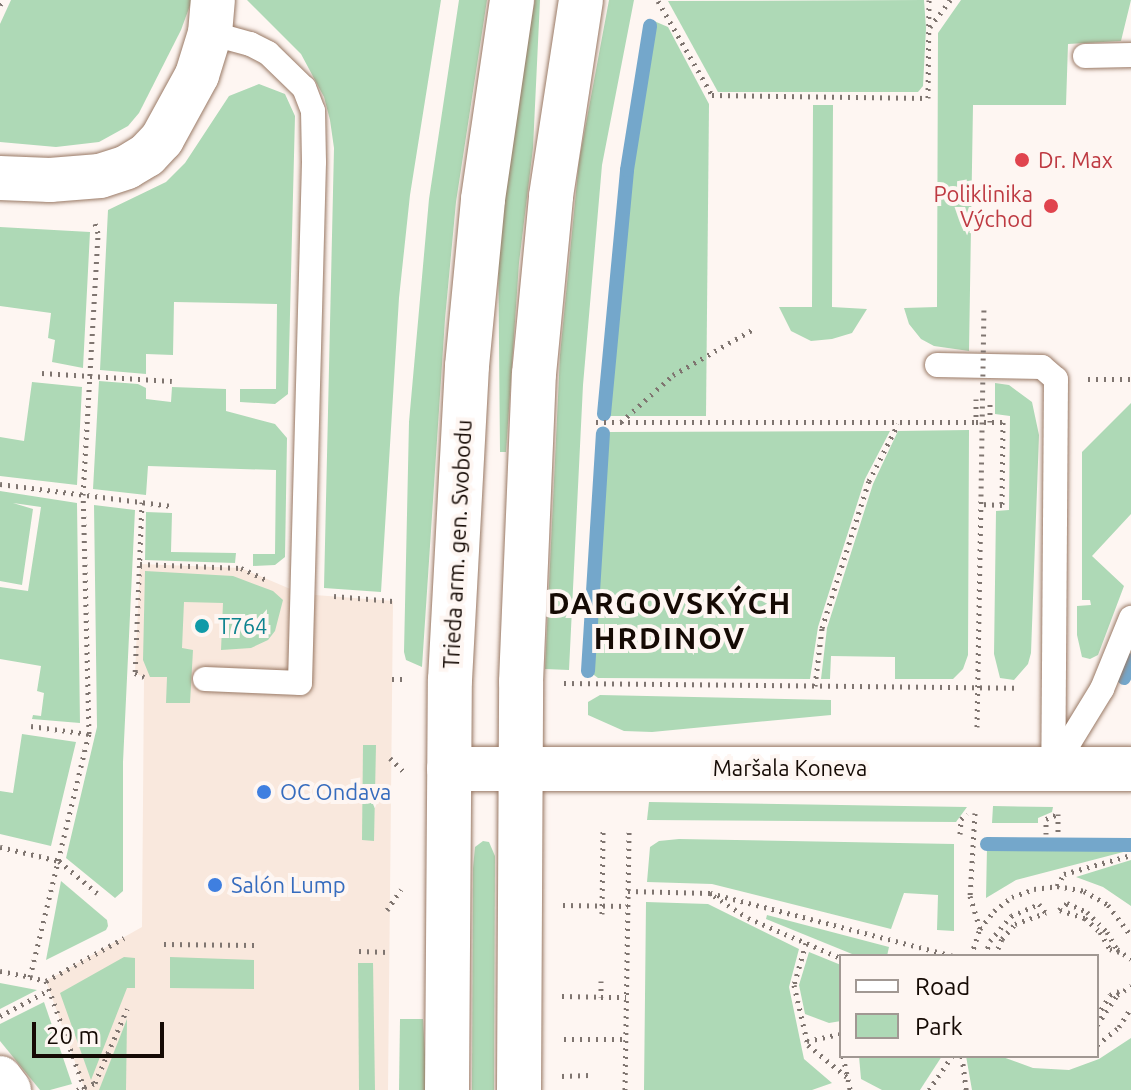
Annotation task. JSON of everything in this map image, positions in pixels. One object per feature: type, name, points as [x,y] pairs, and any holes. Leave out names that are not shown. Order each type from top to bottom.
[{"type":"street","name":"Trieda arm. gen. Svobodu","points":[[447,1090],[449,769],[467,366],[483,199],[512,0]]},
{"type":"street","points":[[519,1090],[521,770],[534,374],[551,196],[581,0]]},
{"type":"street","points":[[0,178],[50,180],[100,176],[127,167],[147,155],[162,139],[197,75],[211,17]]},
{"type":"street","name":"Maršala Koneva","points":[[449,769],[1131,769]]},
{"type":"street","points":[[0,1078],[9,1090]]},
{"type":"lane","points":[[205,679],[300,683],[313,111],[304,88],[281,63],[211,17]]},
{"type":"lane","points":[[1085,56],[1131,55]]},
{"type":"lane","points":[[937,365],[1042,367],[1056,379],[1053,769]]},
{"type":"lane","points":[[1053,769],[1102,689],[1131,618]]},
{"type":"path","points":[[649,0],[658,1],[712,95],[888,101],[928,98],[929,0]]},
{"type":"path","points":[[930,27],[950,0]]},
{"type":"path","points":[[755,97],[755,105]]},
{"type":"path","points":[[30,977],[89,734],[83,495],[98,233]]},
{"type":"path","points":[[977,769],[984,310]]},
{"type":"path","points":[[620,422],[673,375],[752,330]]},
{"type":"path","points":[[42,373],[172,381]]},
{"type":"path","points":[[596,422],[976,422]]},
{"type":"path","points":[[981,504],[1002,505],[1003,422]]},
{"type":"path","points":[[815,686],[827,613],[869,481],[898,424]]},
{"type":"path","points":[[0,484],[172,506]]},
{"type":"path","points":[[142,502],[135,673],[144,677]]},
{"type":"path","points":[[140,564],[241,568],[302,594],[393,601]]},
{"type":"path","points":[[549,682],[1053,688]]},
{"type":"path","points":[[31,726],[89,734]]},
{"type":"path","points":[[390,758],[403,771]]},
{"type":"path","points":[[960,834],[961,819],[975,809],[970,896],[980,929]]},
{"type":"path","points":[[1046,834],[1046,819],[1058,816],[1058,835]]},
{"type":"path","points":[[602,914],[603,831]]},
{"type":"path","points":[[625,1090],[629,832]]},
{"type":"path","points":[[0,847],[59,861],[97,893]]},
{"type":"path","points":[[1057,886],[1064,874],[1131,855]]},
{"type":"path","points":[[972,954],[980,929],[994,911],[1012,897],[1034,889],[1057,886],[1084,891],[1108,905],[1131,936]]},
{"type":"path","points":[[387,910],[401,889]]},
{"type":"path","points":[[628,891],[710,893],[945,954]]},
{"type":"path","points":[[710,893],[748,918],[839,957]]},
{"type":"path","points":[[1067,903],[1087,912],[1131,961],[1110,949],[1100,932],[1085,918],[1059,910],[1067,903]]},
{"type":"path","points":[[986,954],[990,941],[1004,921],[1039,904],[1046,910],[1015,924],[1002,939],[996,954]]},
{"type":"path","points":[[550,905],[628,906]]},
{"type":"path","points":[[0,971],[46,981],[124,938]]},
{"type":"path","points":[[806,943],[794,985],[807,1041],[847,1077]]},
{"type":"path","points":[[164,944],[254,945]]},
{"type":"path","points":[[359,951],[388,952]]},
{"type":"path","points":[[46,981],[82,1089],[95,1083],[127,1009]]},
{"type":"path","points":[[601,981],[601,997]]},
{"type":"path","points":[[1099,1013],[1110,995],[1131,984]]},
{"type":"path","points":[[1099,1022],[1117,995],[1131,984]]},
{"type":"path","points":[[0,1016],[49,990]]},
{"type":"path","points":[[557,996],[626,997]]},
{"type":"path","points":[[1099,1043],[1119,1027],[1131,1008]]},
{"type":"path","points":[[807,1041],[839,1034]]},
{"type":"path","points":[[564,1039],[626,1039]]},
{"type":"path","points":[[843,1058],[850,1090]]},
{"type":"path","points":[[929,1090],[951,1058]]},
{"type":"path","points":[[962,1058],[966,1090]]},
{"type":"path","points":[[562,1076],[589,1075]]},
{"type":"shaded area","points":[[140,564],[241,568],[302,594],[393,601],[388,1090],[85,1090],[46,981],[142,927],[144,677],[135,673]]},
{"type":"green space","points":[[11,0],[192,0],[181,30],[139,113],[128,126],[99,142],[56,147],[0,142],[0,24]]},
{"type":"green space","points":[[247,0],[441,0],[410,195],[399,298],[381,592],[324,588],[334,148],[324,97],[301,54]]},
{"type":"green space","points":[[459,0],[487,0],[456,202],[445,319],[422,667],[406,660],[404,652],[409,422],[429,199]]},
{"type":"green space","points":[[535,0],[540,0],[533,148],[519,263],[506,452],[500,452],[498,231],[506,161]]},
{"type":"green space","points":[[609,0],[634,0],[602,165],[583,385],[569,670],[545,669],[560,355],[579,161]]},
{"type":"green space","points":[[924,0],[923,86],[918,92],[718,92],[668,1]]},
{"type":"green space","points":[[961,0],[1131,0],[1121,41],[1068,44],[1066,105],[973,105],[969,351],[934,346],[921,339],[909,324],[904,308],[937,307],[938,33]]},
{"type":"green space","points":[[654,21],[668,27],[709,104],[706,416],[608,416],[620,268]]},
{"type":"green space","points":[[259,84],[285,94],[295,116],[288,394],[275,404],[240,402],[240,389],[276,389],[277,304],[174,302],[173,355],[146,354],[146,374],[100,370],[108,210],[166,182],[185,163],[229,96]]},
{"type":"green space","points":[[813,105],[833,105],[832,307],[867,309],[852,333],[811,341],[791,331],[779,307],[812,307]]},
{"type":"green space","points":[[0,227],[90,232],[83,368],[52,362],[55,340],[48,338],[51,313],[0,306]]},
{"type":"green space","points":[[99,381],[138,384],[146,388],[146,399],[171,402],[172,387],[226,389],[226,411],[275,424],[287,438],[285,557],[275,565],[253,566],[253,554],[275,554],[276,470],[148,466],[146,495],[93,489]]},
{"type":"green space","points":[[32,382],[82,387],[77,485],[0,476],[0,437],[24,441]]},
{"type":"green space","points":[[995,383],[1009,385],[1032,402],[1039,435],[1031,653],[1028,664],[1014,680],[1000,678],[994,654],[996,511],[1009,510],[1010,416],[995,414]]},
{"type":"green space","points":[[1131,403],[1131,514],[1092,556],[1124,586],[1098,655],[1090,659],[1082,657],[1077,635],[1077,606],[1091,605],[1090,600],[1082,600],[1082,452]]},
{"type":"green space","points":[[969,430],[968,655],[963,669],[953,679],[895,679],[895,657],[831,656],[830,679],[821,679],[827,628],[873,484],[898,431]]},
{"type":"green space","points":[[890,431],[865,479],[818,627],[810,679],[598,678],[590,672],[607,432]]},
{"type":"green space","points":[[0,491],[77,503],[80,723],[32,719],[33,715],[41,716],[44,693],[37,691],[41,666],[0,659],[0,587],[28,591],[41,507],[13,503],[33,509],[22,585],[0,581]]},
{"type":"green space","points":[[94,505],[135,510],[123,762],[123,891],[115,898],[66,858],[97,727]]},
{"type":"green space","points":[[146,512],[172,513],[171,552],[236,553],[235,563],[145,560]]},
{"type":"green space","points":[[145,571],[233,576],[273,591],[283,600],[275,631],[268,640],[251,648],[221,650],[223,603],[184,602],[182,648],[193,650],[190,703],[166,703],[167,677],[150,677],[143,660]]},
{"type":"green space","points":[[600,695],[831,700],[831,715],[652,732],[624,731],[588,715],[588,702]]},
{"type":"green space","points":[[22,734],[76,742],[51,846],[0,834],[0,791],[13,793]]},
{"type":"green space","points":[[363,745],[376,745],[374,841],[362,840]]},
{"type":"green space","points":[[649,802],[967,807],[956,822],[647,820]]},
{"type":"green space","points":[[993,806],[1053,807],[1052,812],[1038,818],[1038,823],[992,823]]},
{"type":"green space","points":[[483,841],[489,842],[495,856],[494,1090],[472,1090],[473,868],[475,847]]},
{"type":"green space","points":[[659,841],[954,844],[954,931],[937,930],[938,895],[904,893],[891,929],[712,884],[647,882],[650,847]]},
{"type":"green space","points":[[987,847],[1131,850],[1016,880],[986,898]]},
{"type":"green space","points":[[1131,860],[1131,906],[1103,887],[1076,877]]},
{"type":"green space","points":[[61,881],[107,920],[108,926],[106,930],[46,960]]},
{"type":"green space","points":[[646,902],[708,904],[799,949],[789,987],[804,1059],[832,1083],[812,1090],[644,1090]]},
{"type":"green space","points":[[767,915],[889,947],[887,954],[852,954],[766,919]]},
{"type":"green space","points":[[809,952],[839,964],[839,1021],[829,1023],[805,1014],[799,985]]},
{"type":"green space","points":[[124,957],[135,958],[135,988],[127,988],[91,1080],[60,993]]},
{"type":"green space","points":[[170,957],[254,960],[254,989],[170,988]]},
{"type":"green space","points":[[358,963],[373,963],[375,1090],[359,1090]]},
{"type":"green space","points":[[0,983],[37,990],[0,1009]]},
{"type":"green space","points":[[44,1002],[72,1084],[50,1090],[40,1090],[0,1041],[0,1024]]},
{"type":"green space","points":[[127,1019],[126,1090],[99,1090]]},
{"type":"green space","points":[[400,1019],[423,1019],[427,1090],[399,1090]]},
{"type":"green space","points":[[1131,1038],[1131,1090],[972,1090],[966,1058],[1006,1058],[1033,1068],[1069,1070],[1099,1059]]},
{"type":"green space","points":[[859,1058],[941,1058],[920,1090],[882,1090],[861,1079]]},
{"type":"waterway","points":[[604,414],[627,170],[650,26]]},
{"type":"waterway","points":[[588,671],[603,433]]},
{"type":"waterway","points":[[1124,678],[1131,660]]},
{"type":"waterway","points":[[987,844],[1131,845]]},
{"type":"place","name":"Dr. Max","points":[[1022,160]]},
{"type":"place","name":"Poliklinika Východ","points":[[1051,206]]},
{"type":"place","name":"T764","points":[[202,626]]},
{"type":"place","name":"OC Ondava","points":[[264,792]]},
{"type":"place","name":"Salón Lump","points":[[215,885]]},
{"type":"district","name":"DARGOVSKÝCH HRDINOV","points":[[670,620]]}]
